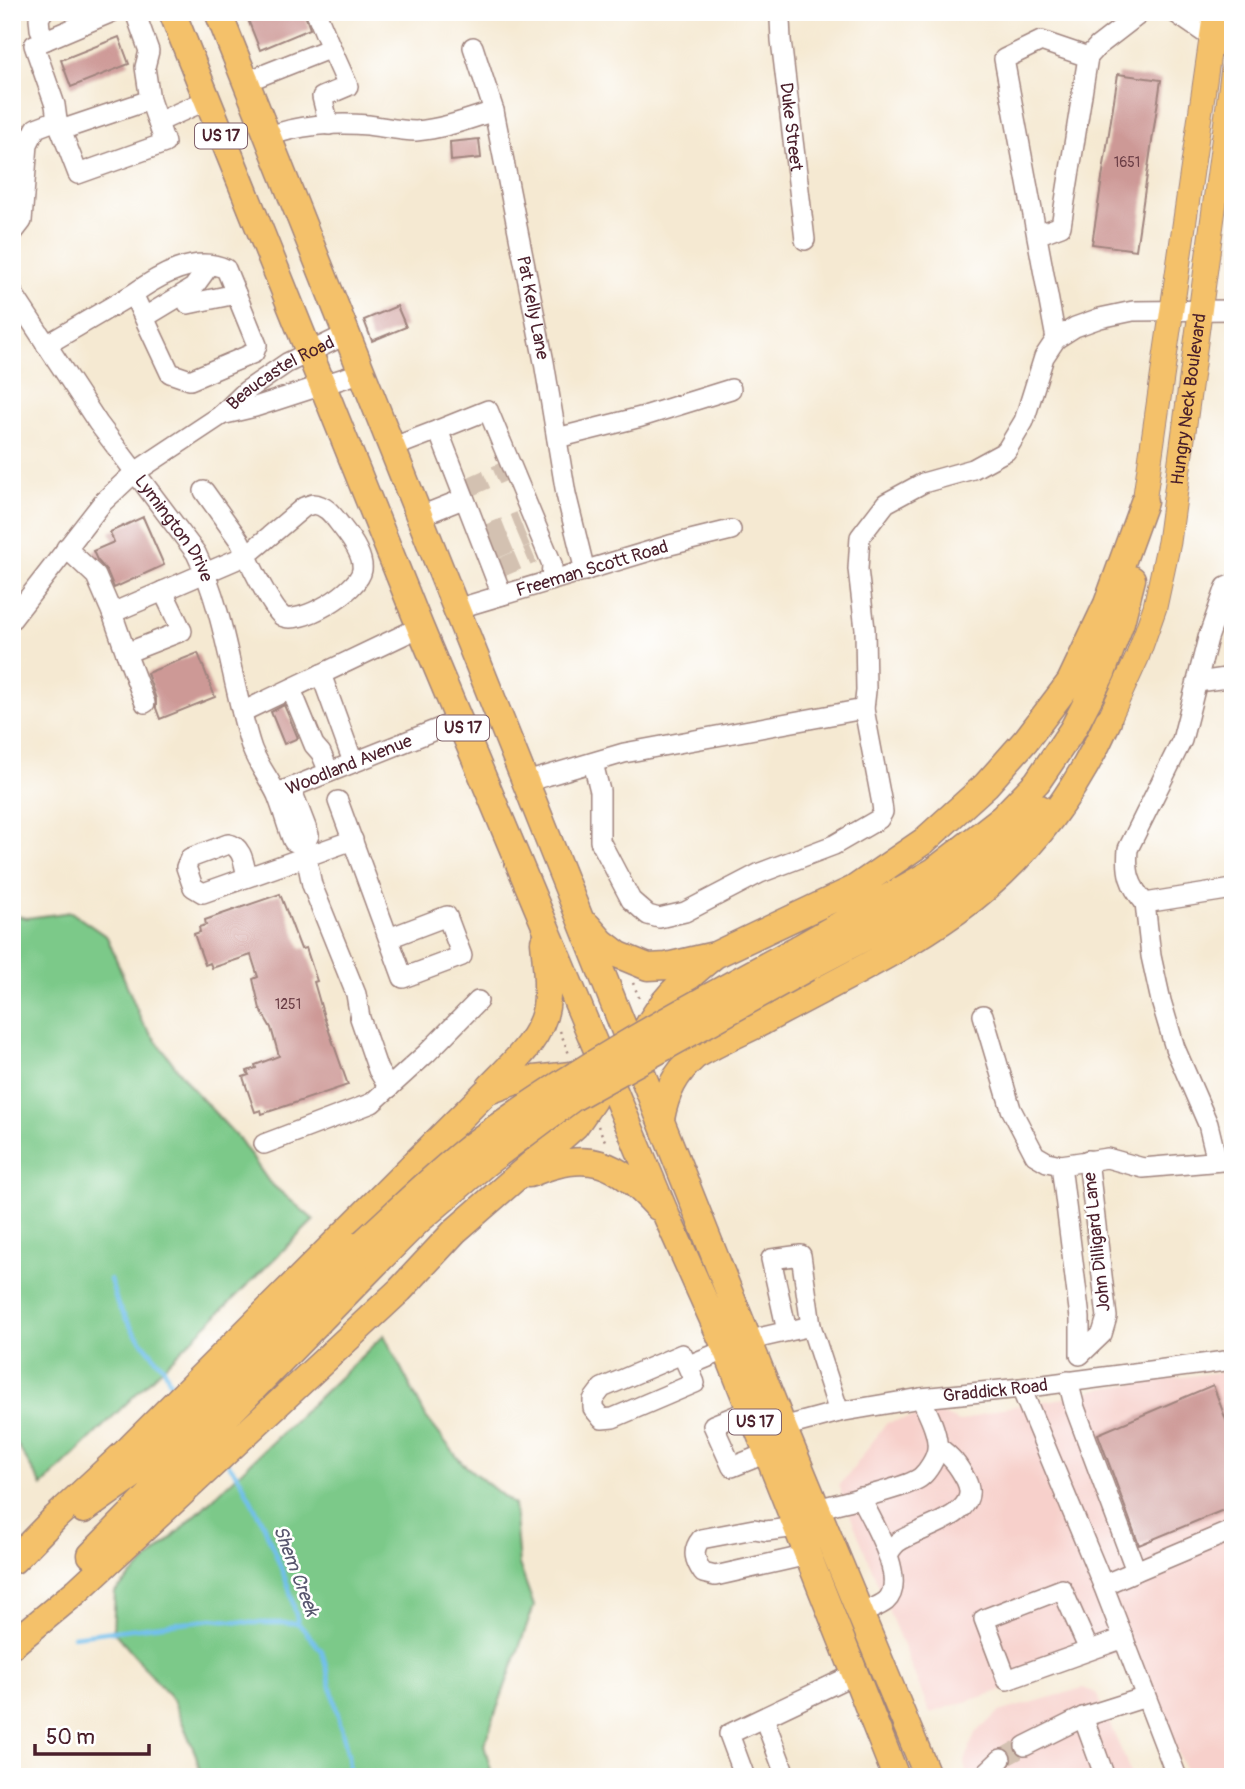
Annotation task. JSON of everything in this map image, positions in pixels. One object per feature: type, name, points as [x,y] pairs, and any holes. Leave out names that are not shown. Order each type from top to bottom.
[{"type":"highway","name":"US 17","points":[[172,12],[420,627],[667,1217],[738,1344],[750,1410],[817,1509],[928,1777]]},
{"type":"highway","name":"US 17","points":[[218,12],[360,373],[661,1119],[771,1439],[797,1527],[896,1777]]},
{"type":"highway","points":[[579,916],[602,942],[632,962],[648,967],[667,966],[715,955],[854,889],[924,841],[986,785],[1026,740],[1070,682],[1107,604],[1144,502]]},
{"type":"highway","points":[[13,1561],[136,1472],[371,1252],[418,1221],[486,1163],[573,1098],[803,958],[934,871],[1002,818],[1037,782],[1073,729],[1102,673],[1121,622],[1135,567],[1144,502]]},
{"type":"highway","points":[[803,958],[899,919],[986,862],[1036,813],[1108,721]]},
{"type":"highway","points":[[661,1119],[666,1096],[674,1079],[695,1056],[893,951],[955,912],[985,889],[1027,848],[1068,797],[1090,760],[1108,721]]},
{"type":"highway","points":[[13,1561],[140,1438],[519,1056],[535,1035],[546,1006],[542,919]]},
{"type":"highway","points":[[486,1092],[516,1081],[565,1077],[607,1069],[634,1051],[662,1002],[715,955]]},
{"type":"highway","points":[[634,1051],[687,1049],[715,1044]]},
{"type":"highway","points":[[12,1644],[77,1591],[400,1290],[455,1231],[518,1178],[585,1114],[607,1069]]},
{"type":"highway","points":[[518,1178],[549,1166],[573,1161],[593,1161],[607,1165],[625,1176],[667,1217]]},
{"type":"highway","points":[[12,1637],[371,1252]]},
{"type":"main road","name":"Hungry Neck Boulevard","points":[[1144,502],[1215,12]]},
{"type":"main road","name":"Hungry Neck Boulevard","points":[[1108,721],[1137,658],[1156,607],[1169,542],[1233,68]]},
{"type":"street","points":[[43,12],[39,18],[40,29],[46,40]]},
{"type":"street","points":[[112,12],[34,45],[55,105],[59,125],[78,174],[165,143],[150,100],[145,67],[149,51],[135,12]]},
{"type":"street","points":[[316,12],[348,86],[322,97],[329,125]]},
{"type":"street","name":"Duke Street","points":[[783,12],[780,19],[781,40],[805,240]]},
{"type":"street","points":[[1037,235],[1061,226],[1088,57],[1142,12]]},
{"type":"street","points":[[1174,12],[1212,38]]},
{"type":"street","points":[[1056,339],[1004,59],[1041,41],[1088,57]]},
{"type":"street","name":"Pat Kelly Lane","points":[[473,47],[494,111],[544,362],[566,494],[585,571]]},
{"type":"street","points":[[245,82],[331,48]]},
{"type":"street","points":[[12,234],[22,221],[28,144],[36,128],[59,125],[150,100]]},
{"type":"street","points":[[158,121],[207,100]]},
{"type":"street","points":[[267,137],[286,130],[329,125],[367,125],[418,131],[458,123],[494,111]]},
{"type":"street","points":[[46,345],[134,294],[160,275],[186,266],[219,266],[226,269],[257,345],[254,353],[190,380],[170,373],[134,294]]},
{"type":"street","points":[[146,320],[193,288],[209,266]]},
{"type":"street","name":"Lymington Drive","points":[[12,292],[98,424],[196,553],[205,572],[250,746],[263,774],[284,791],[293,841],[305,851]]},
{"type":"street","points":[[146,320],[179,308],[236,294]]},
{"type":"street","points":[[593,762],[600,791],[600,841],[619,881],[638,909],[659,918],[670,917],[781,864],[834,845],[879,819],[883,812],[882,804],[864,709],[865,629],[858,569],[860,537],[886,503],[923,483],[973,469],[1006,451],[1024,421],[1044,357],[1056,339],[1074,327],[1100,318],[1133,312],[1233,310]]},
{"type":"street","name":"Beaucastel Road","points":[[12,619],[103,502],[134,473],[220,416],[246,391],[287,363],[345,335]]},
{"type":"street","name":"Beaucastel Road","points":[[220,416],[360,373]]},
{"type":"street","points":[[557,438],[641,417],[731,389]]},
{"type":"street","points":[[391,449],[488,410],[533,534],[552,564],[551,581]]},
{"type":"street","points":[[438,430],[489,552],[502,595]]},
{"type":"street","points":[[418,517],[463,487]]},
{"type":"street","points":[[112,613],[247,555],[304,508],[313,504],[326,507],[347,533],[360,557],[362,570],[354,586],[331,603],[295,618],[286,618],[279,613],[253,571],[247,555],[239,540],[204,491]]},
{"type":"street","name":"Freeman Scott Road","points":[[456,609],[730,530]]},
{"type":"street","points":[[66,548],[96,576],[145,703]]},
{"type":"street","points":[[983,1015],[1011,1109],[1035,1155],[1047,1162],[1061,1165],[1107,1158],[1143,1168],[1225,1161],[1175,1048],[1151,956],[1145,903],[1132,889],[1127,863],[1129,849],[1182,740],[1208,638],[1226,587],[1233,584]]},
{"type":"street","points":[[126,653],[182,631],[163,591]]},
{"type":"street","points":[[242,712],[420,627]]},
{"type":"street","points":[[321,674],[353,762]]},
{"type":"street","points":[[1198,682],[1233,677]]},
{"type":"street","points":[[291,689],[314,745],[329,772]]},
{"type":"street","points":[[526,782],[593,762],[682,742],[864,709]]},
{"type":"street","name":"Woodland Avenue","points":[[284,791],[460,720]]},
{"type":"street","points":[[338,800],[388,938]]},
{"type":"street","points":[[247,877],[305,851],[353,840]]},
{"type":"street","points":[[305,851],[312,886],[356,994],[360,1018],[378,1070],[389,1088]]},
{"type":"street","points":[[1145,903],[1233,889]]},
{"type":"street","points":[[264,1144],[372,1103],[478,1001]]},
{"type":"street","name":"John Dilligard Lane","points":[[1080,1355],[1102,1334],[1107,1317],[1088,1160]]},
{"type":"street","name":"John Dilligard Lane","points":[[1061,1165],[1080,1318],[1080,1355],[1072,1381]]},
{"type":"street","points":[[787,1331],[771,1258],[801,1255],[811,1326],[839,1412]]},
{"type":"street","points":[[689,1365],[738,1344],[811,1326]]},
{"type":"street","points":[[682,1353],[689,1365],[695,1383],[613,1418],[602,1419],[593,1408],[593,1400],[602,1388],[682,1353]]},
{"type":"street","name":"Graddick Road","points":[[750,1410],[713,1425],[732,1467],[771,1439],[839,1412],[922,1398],[1233,1360]]},
{"type":"street","points":[[1072,1381],[1075,1408],[1136,1572]]},
{"type":"street","points":[[1021,1388],[1103,1585],[1177,1777]]},
{"type":"street","points":[[817,1509],[920,1478],[934,1460],[938,1447],[922,1398]]},
{"type":"street","points":[[888,1554],[896,1543],[959,1512],[969,1499],[969,1486],[956,1462],[938,1447]]},
{"type":"street","points":[[860,1497],[888,1554],[893,1572],[892,1590],[886,1601],[861,1614]]},
{"type":"street","points":[[797,1527],[754,1530],[701,1539],[695,1547],[695,1561],[704,1573],[715,1576],[808,1555]]},
{"type":"street","points":[[1103,1585],[1233,1530]]},
{"type":"street","points":[[1089,1650],[1062,1589],[984,1619],[1007,1680],[1124,1638]]},
{"type":"street","points":[[745,1777],[729,1734],[855,1674]]},
{"type":"street","points":[[1025,1746],[1083,1717],[1146,1696]]},
{"type":"street","points":[[1083,1717],[1105,1777]]},
{"type":"street","points":[[764,1718],[786,1777]]},
{"type":"street","points":[[982,1777],[1001,1759]]},
{"type":"path","points":[[630,975],[644,1009]]},
{"type":"path","points":[[555,1021],[572,1060]]},
{"type":"path","points":[[596,1121],[611,1154]]},
{"type":"shaded area","points":[[1219,1372],[1233,1373],[1233,1777],[1188,1777],[1134,1648],[930,1713],[838,1485],[850,1473],[886,1423],[937,1412],[959,1422],[1002,1408],[1064,1398],[1098,1389]]},
{"type":"shaded area","points":[[1083,1688],[1096,1693],[1131,1777],[967,1777],[964,1763],[975,1733],[999,1712]]},
{"type":"green space","points":[[71,912],[107,937],[142,1022],[191,1087],[240,1140],[269,1182],[314,1220],[42,1486],[12,1436],[12,915],[27,918]]},
{"type":"green space","points":[[384,1335],[426,1417],[462,1463],[514,1505],[519,1564],[534,1606],[484,1745],[493,1777],[201,1777],[196,1755],[173,1700],[113,1631],[115,1592]]},
{"type":"building","points":[[245,12],[304,12],[310,29],[260,50]]},
{"type":"building","points":[[119,37],[129,64],[71,87],[61,60]]},
{"type":"building","points":[[1118,74],[1161,80],[1136,250],[1092,244]]},
{"type":"building","points":[[479,139],[481,158],[451,161],[450,142]]},
{"type":"building","points":[[397,306],[406,327],[372,341],[364,320]]},
{"type":"building","points":[[143,517],[164,565],[114,588],[107,571],[93,551],[114,542],[110,532]]},
{"type":"building","points":[[198,653],[215,697],[160,719],[147,673]]},
{"type":"building","points":[[284,705],[298,738],[284,744],[271,712]]},
{"type":"building","points":[[280,894],[301,949],[306,948],[317,981],[314,982],[324,1017],[348,1085],[262,1114],[261,1110],[255,1112],[243,1077],[249,1075],[247,1071],[256,1068],[255,1065],[279,1056],[271,1028],[260,1009],[253,979],[258,977],[251,955],[212,968],[210,963],[205,965],[194,934],[200,932],[199,927],[206,925],[205,920]]},
{"type":"building","points":[[1213,1385],[1233,1439],[1233,1506],[1139,1545],[1098,1434]]},
{"type":"waterway","name":"Shem Creek","points":[[110,1279],[118,1306],[134,1332],[164,1368],[174,1392]]},
{"type":"waterway","name":"Shem Creek","points":[[228,1463],[241,1480],[264,1526],[289,1588],[298,1623],[322,1651],[348,1755],[350,1777]]},
{"type":"waterway","points":[[73,1636],[212,1619],[298,1623]]},
{"type":"tunnel","points":[[469,487],[505,471]]},
{"type":"tunnel","points":[[487,534],[520,521]]},
{"type":"tunnel","points":[[493,550],[526,536]]},
{"type":"tunnel","points":[[500,568],[533,554]]},
{"type":"tunnel","points":[[1001,1759],[1025,1746]]}]
